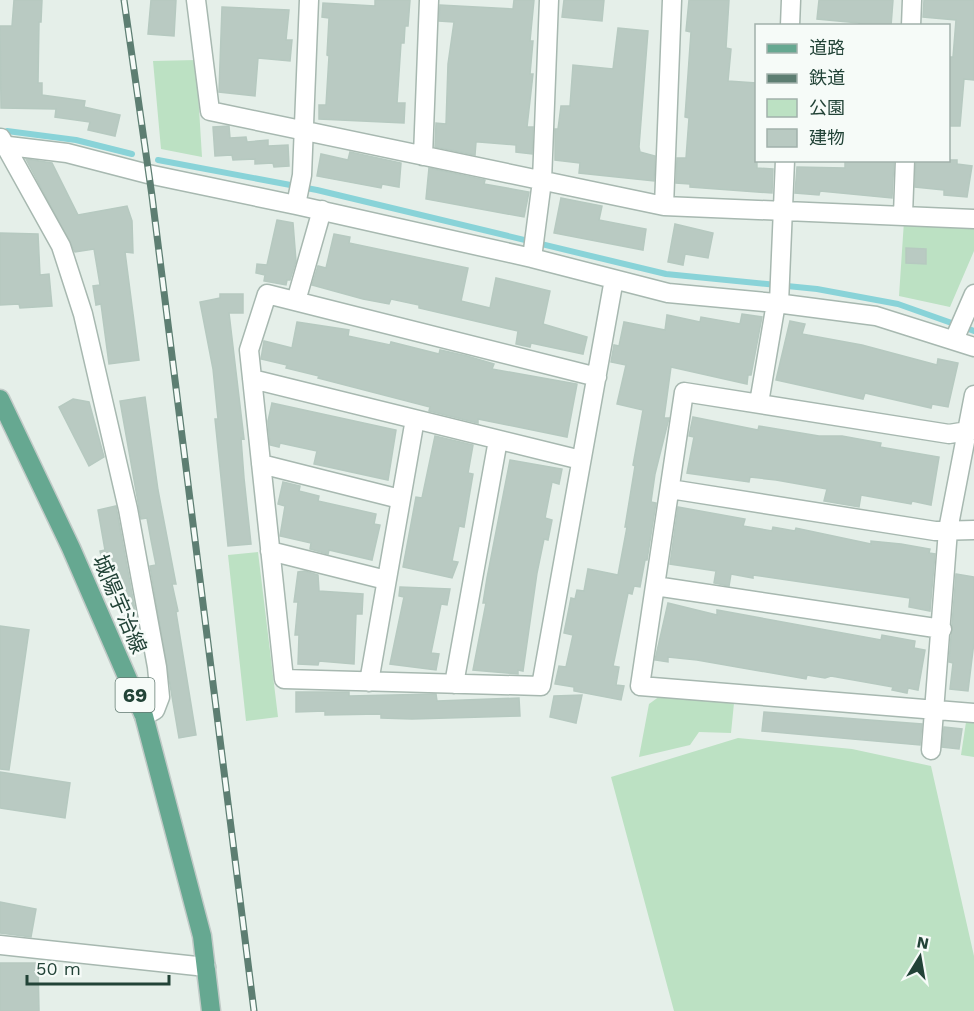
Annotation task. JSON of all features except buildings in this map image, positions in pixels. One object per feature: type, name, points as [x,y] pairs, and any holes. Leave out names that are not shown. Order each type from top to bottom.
[{"type":"main road","name":"城陽宇治線","points":[[0,399],[71,548],[144,716],[202,936],[211,1011]]},
{"type":"street","points":[[196,0],[210,111],[664,206],[974,219]]},
{"type":"street","points":[[299,190],[304,130],[309,0]]},
{"type":"street","points":[[423,156],[429,0]]},
{"type":"street","points":[[534,254],[542,181],[549,0]]},
{"type":"street","points":[[664,206],[672,0]]},
{"type":"street","points":[[790,24],[791,0]]},
{"type":"street","points":[[910,24],[912,0]]},
{"type":"street","points":[[2,142],[67,153],[148,174],[299,190],[322,210],[534,254],[668,293],[779,294],[876,316],[959,329],[974,347]]},
{"type":"street","points":[[2,142],[61,246],[83,314],[128,509],[157,667],[160,696],[155,710],[144,716]]},
{"type":"street","points":[[759,403],[779,294],[785,162]]},
{"type":"street","points":[[903,215],[905,162]]},
{"type":"street","points":[[296,301],[322,210]]},
{"type":"street","points":[[597,377],[267,294],[249,350],[284,679],[541,686],[597,377],[614,279]]},
{"type":"street","points":[[959,329],[974,294]]},
{"type":"street","points":[[252,379],[582,460]]},
{"type":"street","points":[[970,430],[949,434],[684,392],[640,686],[935,708],[974,713]]},
{"type":"street","points":[[932,750],[948,530],[970,430],[974,394]]},
{"type":"street","points":[[369,682],[415,419]]},
{"type":"street","points":[[454,684],[498,440]]},
{"type":"street","points":[[261,464],[400,499]]},
{"type":"street","points":[[670,489],[934,531],[974,530]]},
{"type":"street","points":[[270,551],[386,580]]},
{"type":"street","points":[[655,586],[942,629]]},
{"type":"street","points":[[0,945],[206,967]]},
{"type":"green space","points":[[196,60],[202,157],[161,149],[153,61]]},
{"type":"green space","points":[[904,221],[974,225],[974,251],[950,307],[899,296]]},
{"type":"green space","points":[[258,552],[278,717],[246,721],[228,555]]},
{"type":"green space","points":[[660,696],[734,703],[731,733],[699,732],[690,745],[639,757],[649,704]]},
{"type":"green space","points":[[966,722],[974,723],[974,757],[961,755]]},
{"type":"green space","points":[[738,738],[852,749],[931,766],[974,956],[974,1011],[674,1011],[611,777]]},
{"type":"waterway","points":[[7,131],[76,140],[132,154]]},
{"type":"waterway","points":[[158,160],[317,190],[666,274],[817,289],[898,304],[974,331]]},
{"type":"railway","points":[[124,0],[152,196],[254,1011]]}]
